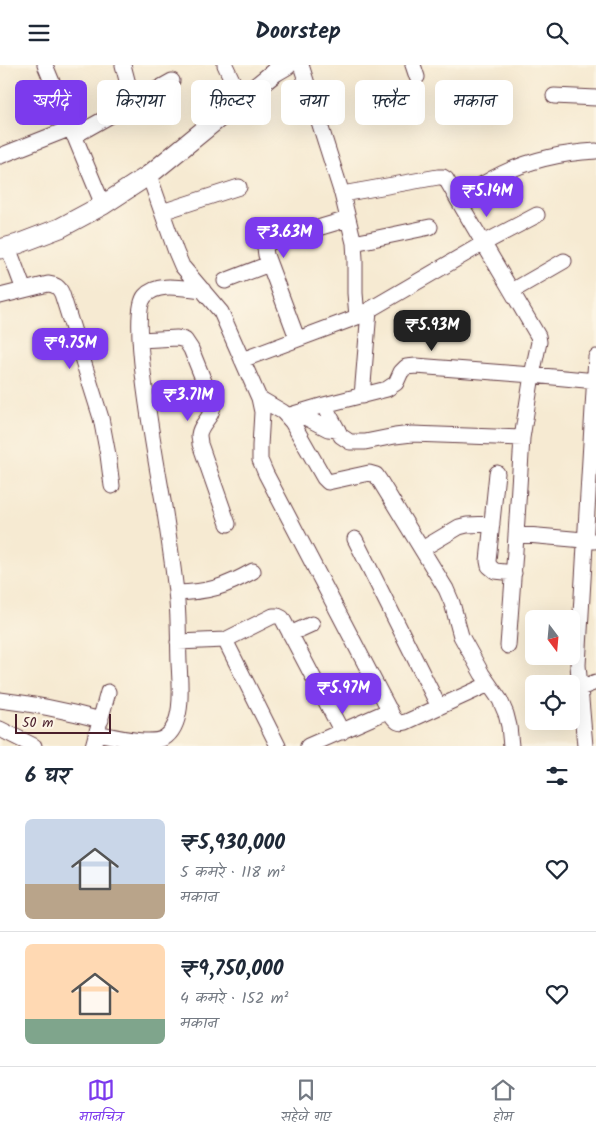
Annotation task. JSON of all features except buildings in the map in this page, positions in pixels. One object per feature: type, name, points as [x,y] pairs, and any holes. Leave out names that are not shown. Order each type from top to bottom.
[{"type":"street","points":[[45,65],[103,205]]},
{"type":"street","points":[[122,65],[126,80]]},
{"type":"street","points":[[225,65],[232,80]]},
{"type":"street","points":[[264,80],[275,71],[288,65]]},
{"type":"street","points":[[301,65],[342,194],[354,243],[355,293],[363,314],[362,396]]},
{"type":"street","points":[[554,97],[596,98]]},
{"type":"street","points":[[0,156],[72,132],[97,120]]},
{"type":"street","points":[[24,291],[4,248],[60,227],[103,205],[149,175],[210,125]]},
{"type":"street","points":[[458,200],[486,182],[515,168],[546,158],[596,151]]},
{"type":"street","points":[[149,175],[182,266],[221,312],[260,405],[260,460],[266,474],[397,721],[406,723],[489,684]]},
{"type":"street","points":[[342,194],[428,178],[443,177],[446,179],[538,336],[539,342],[522,438],[508,646]]},
{"type":"street","points":[[162,212],[239,187]]},
{"type":"street","points":[[242,360],[363,314],[484,243],[538,215]]},
{"type":"street","points":[[297,338],[269,264],[265,248],[266,244],[348,219]]},
{"type":"street","points":[[354,243],[430,227]]},
{"type":"street","points":[[512,291],[564,261]]},
{"type":"street","points":[[225,281],[269,264]]},
{"type":"street","points":[[0,296],[48,285],[54,285],[59,288],[101,418],[112,486]]},
{"type":"street","points":[[0,700],[70,711],[97,733],[132,741],[153,742],[163,739],[172,731],[178,715],[180,691],[178,613],[165,514],[142,373],[140,309],[143,298],[152,291],[164,287],[202,290]]},
{"type":"street","points":[[140,340],[177,338],[185,340],[191,349],[213,404],[213,411],[199,435],[200,444],[228,524]]},
{"type":"street","points":[[579,675],[579,647],[591,541],[596,357]]},
{"type":"street","points":[[289,414],[387,389],[396,383],[400,372],[406,367],[416,366],[595,381]]},
{"type":"street","points":[[260,405],[328,429],[338,430]]},
{"type":"street","points":[[324,405],[341,436],[350,443],[412,434],[522,438]]},
{"type":"street","points":[[289,414],[328,482],[369,473],[376,475],[446,589],[461,636],[500,700],[506,714],[511,746]]},
{"type":"street","points":[[497,473],[488,561],[489,566],[495,571],[514,573]]},
{"type":"street","points":[[422,549],[459,527],[492,524]]},
{"type":"street","points":[[516,533],[591,541]]},
{"type":"street","points":[[355,539],[439,707]]},
{"type":"street","points":[[176,593],[216,588],[235,581],[253,571]]},
{"type":"street","points":[[178,641],[225,640],[274,616],[282,618],[342,732]]},
{"type":"street","points":[[290,634],[312,624]]},
{"type":"street","points":[[225,640],[278,746]]},
{"type":"street","points":[[585,746],[589,711],[580,688],[596,682]]},
{"type":"street","points":[[97,733],[108,692]]},
{"type":"street","points":[[308,746],[390,710]]},
{"type":"street","points":[[0,729],[34,746]]}]
